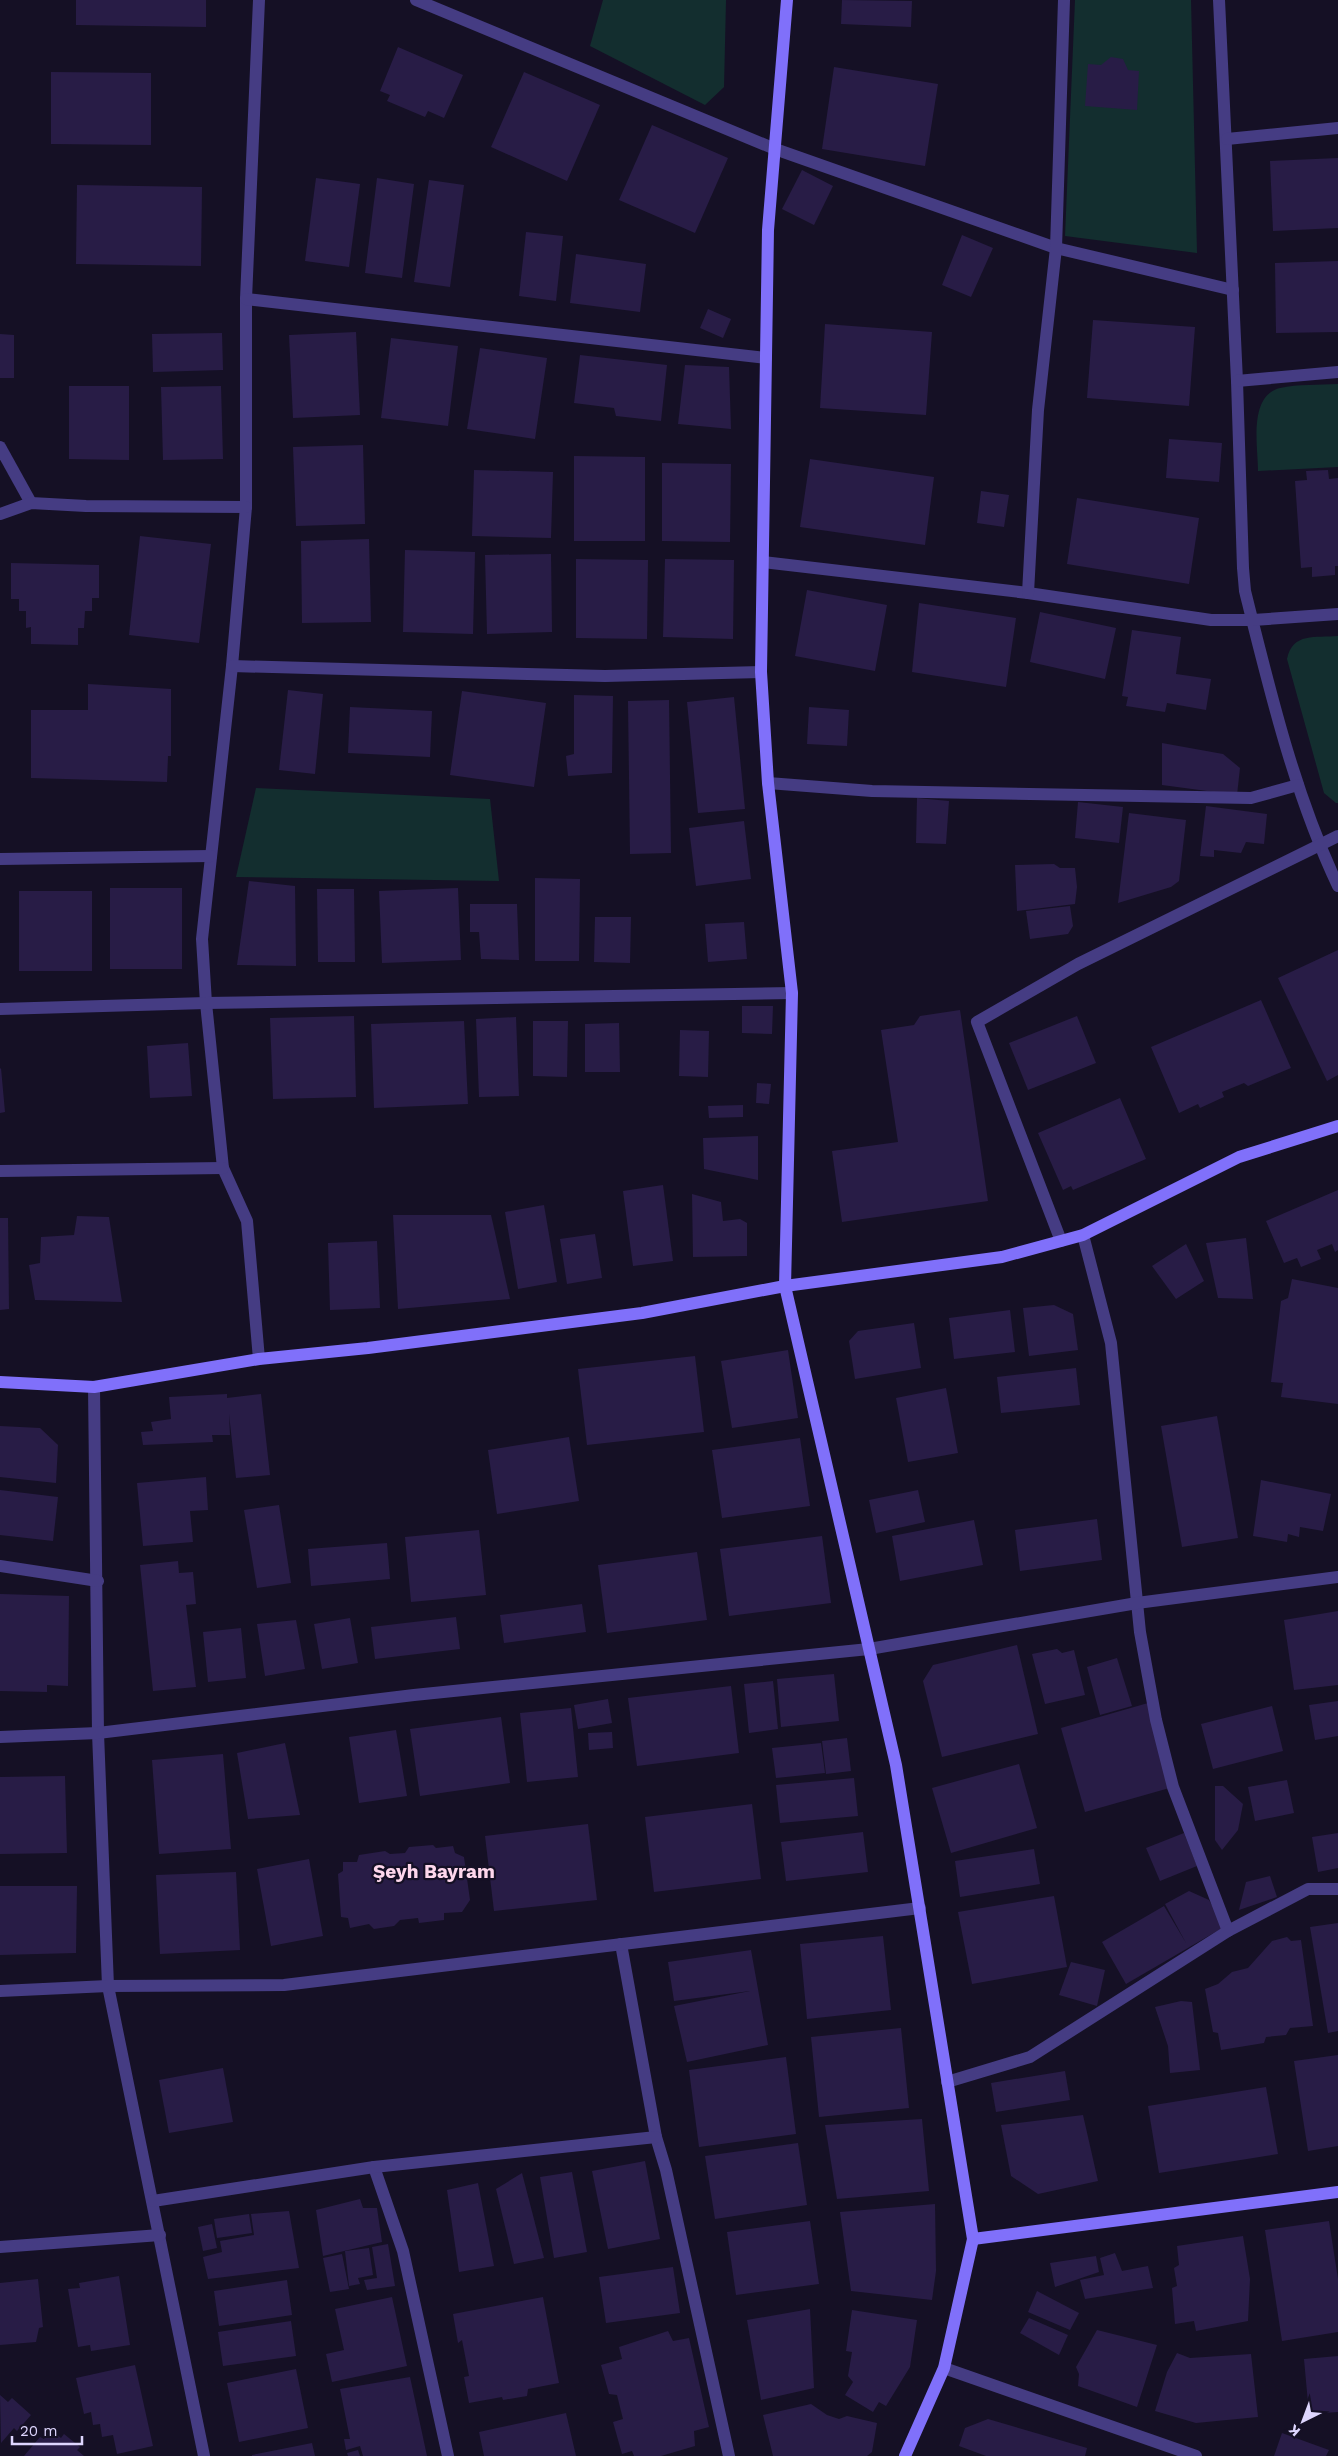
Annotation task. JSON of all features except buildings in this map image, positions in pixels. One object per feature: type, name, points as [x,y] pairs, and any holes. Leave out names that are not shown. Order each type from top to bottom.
[{"type":"main road","points":[[787,0],[768,230],[761,672],[768,783],[792,993],[785,1286],[896,1765],[973,2239],[944,2368],[905,2456]]},
{"type":"main road","points":[[0,1382],[94,1387],[259,1359],[368,1348],[642,1313],[785,1286],[1002,1257],[1083,1235],[1239,1157],[1338,1126]]},
{"type":"main road","points":[[973,2239],[1338,2192]]},
{"type":"street","points":[[259,0],[246,299],[246,507],[232,666],[202,939],[206,1003],[223,1168],[247,1221],[259,1359]]},
{"type":"street","points":[[416,0],[775,149],[1056,248],[1233,290]]},
{"type":"street","points":[[1028,593],[1038,410],[1056,248],[1064,0]]},
{"type":"street","points":[[1219,0],[1238,381],[1243,568],[1253,620],[1298,785],[1318,845],[1338,886]]},
{"type":"street","points":[[1227,139],[1338,128]]},
{"type":"street","points":[[246,299],[766,358]]},
{"type":"street","points":[[1238,381],[1338,372]]},
{"type":"street","points":[[0,447],[6,468],[31,503]]},
{"type":"street","points":[[0,514],[31,503],[86,506],[246,507]]},
{"type":"street","points":[[762,562],[1028,593],[1172,616],[1211,620],[1253,620],[1338,614]]},
{"type":"street","points":[[232,666],[605,676],[761,672]]},
{"type":"street","points":[[768,783],[872,790],[1241,798],[1250,798],[1298,785]]},
{"type":"street","points":[[1061,1241],[976,1022],[1078,964],[1338,836]]},
{"type":"street","points":[[0,859],[212,856]]},
{"type":"street","points":[[0,1009],[206,1003],[792,993]]},
{"type":"street","points":[[0,1171],[223,1168]]},
{"type":"street","points":[[1083,1235],[1111,1343],[1137,1602],[1156,1720],[1173,1787],[1228,1931]]},
{"type":"street","points":[[94,1387],[98,1581],[98,1733],[108,1986],[154,2201],[204,2456]]},
{"type":"street","points":[[0,1566],[98,1581]]},
{"type":"street","points":[[0,1737],[98,1733],[414,1695],[869,1649],[1137,1602],[1338,1577]]},
{"type":"street","points":[[947,2082],[1030,2057],[1228,1931],[1308,1889],[1338,1889]]},
{"type":"street","points":[[0,1991],[108,1986],[284,1984],[920,1908]]},
{"type":"street","points":[[621,1944],[656,2137],[666,2170],[729,2456]]},
{"type":"street","points":[[154,2201],[374,2167],[656,2137]]},
{"type":"street","points":[[374,2167],[403,2251],[448,2456]]},
{"type":"street","points":[[0,2247],[160,2235]]},
{"type":"street","points":[[944,2368],[1196,2456]]},
{"type":"green space","points":[[603,0],[726,0],[724,87],[705,105],[590,46]]},
{"type":"green space","points":[[1075,0],[1191,0],[1197,253],[1065,236]]},
{"type":"green space","points":[[1338,384],[1338,467],[1258,471],[1257,424],[1259,411],[1263,401],[1270,393],[1280,388],[1301,385]]},
{"type":"green space","points":[[1338,636],[1338,803],[1336,803],[1324,793],[1287,659],[1294,644],[1300,640],[1313,637]]},
{"type":"green space","points":[[256,788],[490,799],[499,881],[236,877]]},
{"type":"district","name":"Şeyh Bayram","points":[[434,1871]]}]
